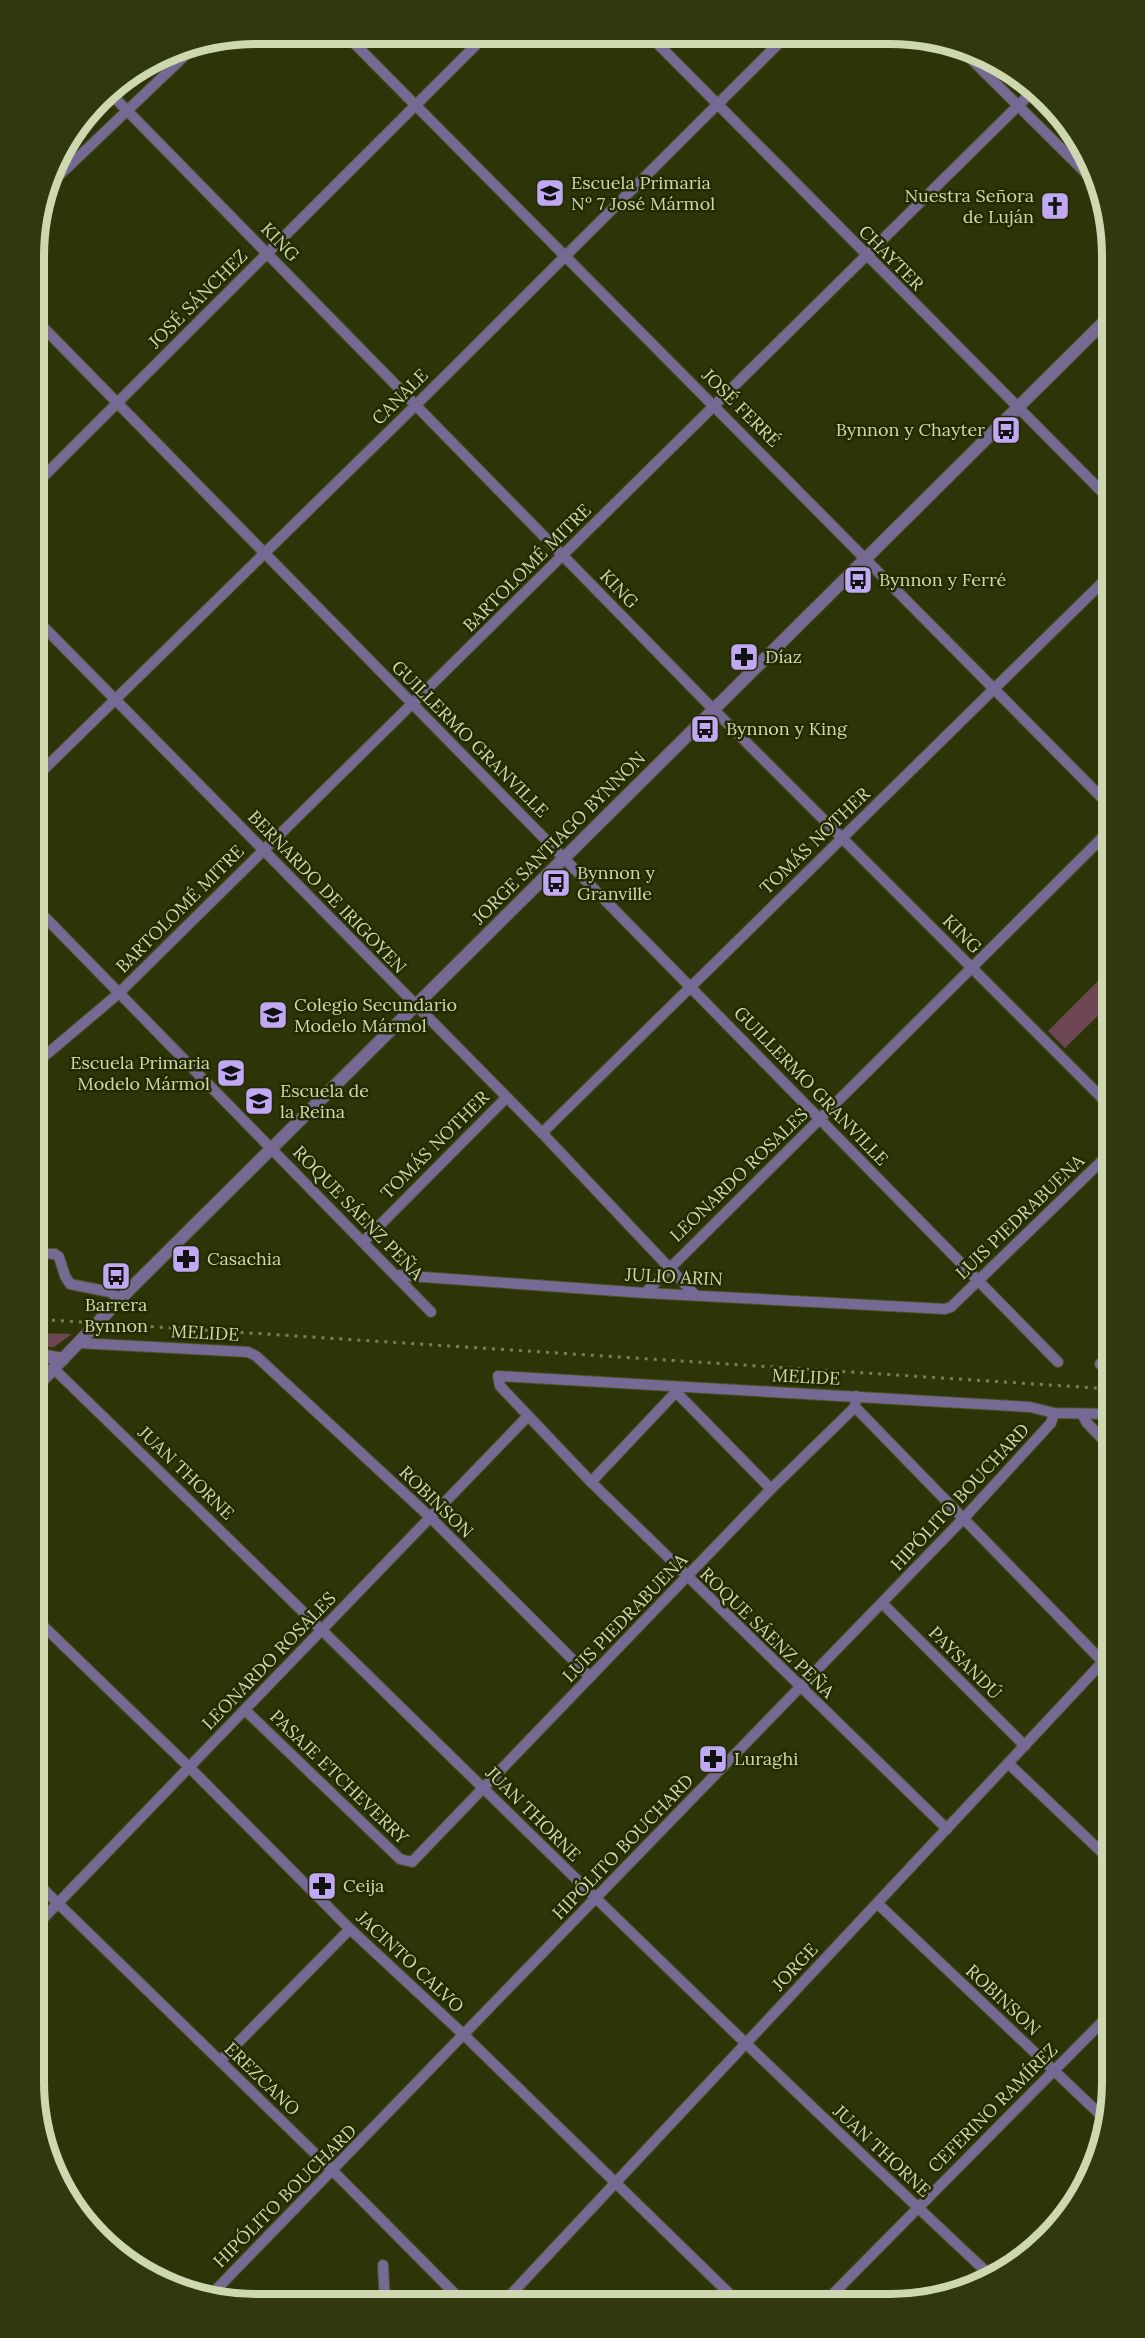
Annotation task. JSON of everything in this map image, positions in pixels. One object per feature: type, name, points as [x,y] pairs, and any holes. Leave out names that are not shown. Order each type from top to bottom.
[{"type":"street","name":"JOSÉ FERRÉ","points":[[355,44],[1102,797]]},
{"type":"street","name":"JOSÉ SÁNCHEZ","points":[[44,476],[477,44]]},
{"type":"street","name":"CHAYTER","points":[[658,44],[1102,492]]},
{"type":"street","name":"CANALE","points":[[44,769],[416,405],[778,44]]},
{"type":"street","points":[[60,175],[185,56]]},
{"type":"street","points":[[973,61],[1084,171]]},
{"type":"street","name":"BARTOLOMÉ MITRE","points":[[44,1057],[118,994],[1028,95]]},
{"type":"street","name":"KING","points":[[114,97],[713,709],[1102,1097]]},
{"type":"street","name":"JORGE SANTIAGO BYNNON","points":[[44,1379],[120,1299],[1102,324]]},
{"type":"street","name":"GUILLERMO GRANVILLE","points":[[44,328],[264,555],[1058,1362]]},
{"type":"street","name":"TOMÁS NOTHER","points":[[542,1133],[1102,583]]},
{"type":"street","name":"BERNARDO DE IRIGOYEN","points":[[44,626],[542,1133],[695,1295]]},
{"type":"street","name":"LEONARDO ROSALES","points":[[645,1293],[1102,838]]},
{"type":"street","name":"ROQUE SÁENZ PEÑA","points":[[44,916],[431,1312]]},
{"type":"street","name":"TOMÁS NOTHER","points":[[363,1242],[506,1098]]},
{"type":"street","name":"LUIS PIEDRABUENA","points":[[951,1307],[1102,1161]]},
{"type":"street","points":[[44,1253],[55,1254],[59,1257],[70,1284],[110,1292],[120,1299]]},
{"type":"street","name":"JULIO ARIN","points":[[395,1275],[645,1293],[939,1310],[951,1307]]},
{"type":"street","name":"MELIDE","points":[[78,1343],[248,1352],[256,1356]]},
{"type":"street","points":[[44,1356],[63,1359]]},
{"type":"street","name":"ROBINSON","points":[[256,1356],[430,1518],[590,1677]]},
{"type":"street","name":"JUAN THORNE","points":[[54,1369],[323,1630],[595,1899],[986,2271]]},
{"type":"street","name":"ROQUE SÁENZ PEÑA","points":[[498,1376],[500,1386],[591,1482],[947,1829]]},
{"type":"street","name":"MELIDE","points":[[498,1376],[856,1401],[1030,1407],[1054,1413],[1101,1414]]},
{"type":"street","points":[[591,1482],[677,1389],[771,1489]]},
{"type":"street","points":[[856,1401],[964,1518],[1101,1660]]},
{"type":"street","name":"LUIS PIEDRABUENA","points":[[412,1862],[856,1401]]},
{"type":"street","name":"HIPÓLITO BOUCHARD","points":[[216,2290],[964,1518],[1051,1423],[1054,1413]]},
{"type":"street","points":[[1082,1414],[1086,1423],[1101,1438]]},
{"type":"street","name":"LEONARDO ROSALES","points":[[44,1918],[528,1416]]},
{"type":"street","name":"PAYSANDÚ","points":[[882,1603],[1025,1746]]},
{"type":"street","name":"JACINTO CALVO","points":[[44,1627],[189,1767],[350,1929],[464,2036],[730,2294]]},
{"type":"street","name":"JORGE","points":[[511,2294],[1009,1764],[1101,1662]]},
{"type":"street","name":"PASAJE ETCHEVERRY","points":[[245,1710],[400,1858],[412,1862]]},
{"type":"street","points":[[1009,1764],[1101,1852]]},
{"type":"street","name":"EREZCANO","points":[[44,1890],[333,2171],[455,2294]]},
{"type":"street","name":"ROBINSON","points":[[878,1904],[1099,2114]]},
{"type":"street","points":[[220,2061],[350,1929]]},
{"type":"street","name":"CEFERINO RAMÍREZ","points":[[833,2294],[1101,2023]]},
{"type":"street","points":[[382,2265],[384,2294]]},
{"type":"shaded area","points":[[1038,103],[1040,105],[1068,141],[1034,107]]},
{"type":"shaded area","points":[[1102,977],[1102,1012],[1065,1048],[1048,1031]]},
{"type":"shaded area","points":[[44,1333],[72,1334],[54,1347],[44,1346]]},
{"type":"railway","points":[[44,1320],[1101,1388]]},
{"type":"place","name":"Escuela Primaria Nº 7 José Mármol","points":[[550,193]]},
{"type":"place","name":"Nuestra Señora de Luján","points":[[1055,206]]},
{"type":"place","name":"Bynnon y Chayter","points":[[1006,430]]},
{"type":"place","name":"Bynnon y Ferré","points":[[858,580]]},
{"type":"place","name":"Díaz","points":[[744,657]]},
{"type":"place","name":"Bynnon y King","points":[[705,729]]},
{"type":"place","name":"Bynnon y Granville","points":[[556,883]]},
{"type":"place","name":"Colegio Secundario Modelo Mármol","points":[[273,1015]]},
{"type":"place","name":"Escuela Primaria Modelo Mármol","points":[[231,1073]]},
{"type":"place","name":"Escuela de la Reina","points":[[259,1101]]},
{"type":"place","name":"Casachia","points":[[186,1259]]},
{"type":"place","name":"Barrera Bynnon","points":[[116,1276]]},
{"type":"place","name":"Luraghi","points":[[713,1759]]},
{"type":"place","name":"Ceija","points":[[322,1886]]}]
